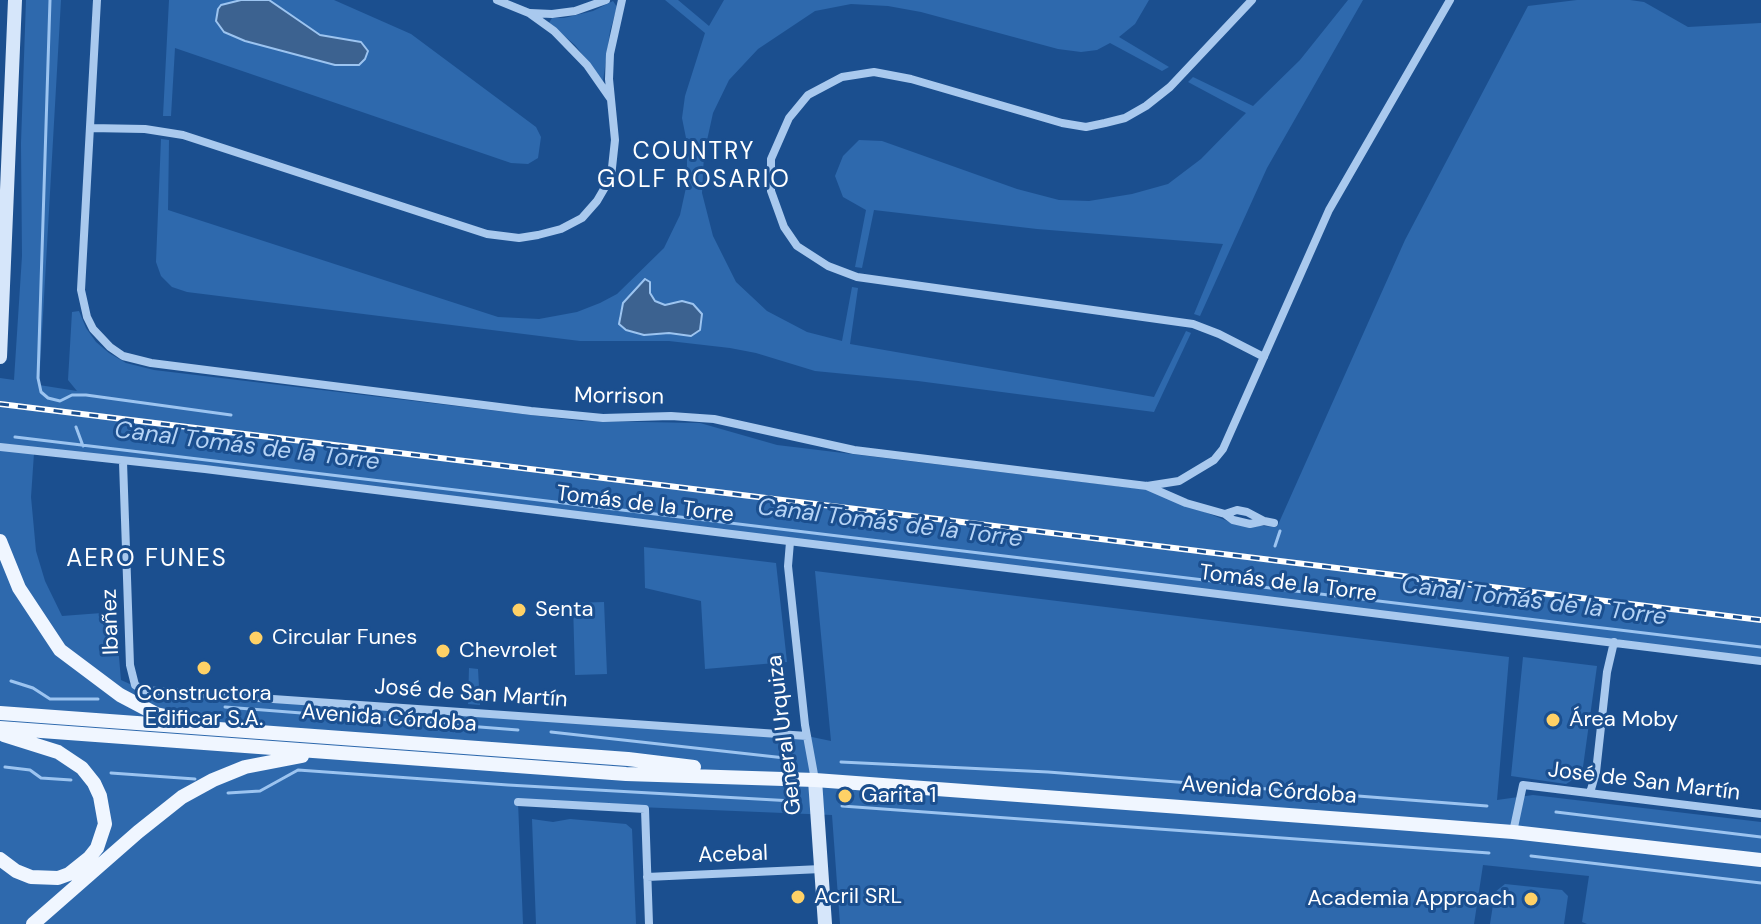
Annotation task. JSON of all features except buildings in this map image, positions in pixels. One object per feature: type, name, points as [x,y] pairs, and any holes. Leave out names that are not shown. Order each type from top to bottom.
[{"type":"main road","points":[[0,357],[15,0]]},
{"type":"main road","points":[[0,541],[19,588],[60,650],[120,695],[156,714],[222,729]]},
{"type":"main road","name":"Avenida Córdoba","points":[[0,713],[628,759],[773,777]]},
{"type":"main road","points":[[0,731],[58,752],[82,768],[100,796],[105,824],[97,848],[89,858],[69,874],[58,878],[31,877],[0,859]]},
{"type":"main road","name":"Avenida Córdoba","points":[[0,731],[626,774],[815,780],[1513,832],[1761,860]]},
{"type":"main road","points":[[33,924],[182,797],[245,767],[330,752]]},
{"type":"main road","name":"General Urquiza","points":[[815,780],[825,924]]},
{"type":"street","points":[[97,0],[90,128],[145,129],[183,135],[487,234],[519,238],[561,229],[582,218],[597,201],[611,177],[615,140],[610,54],[622,0]]},
{"type":"street","points":[[497,0],[529,13],[572,48],[611,99]]},
{"type":"street","points":[[529,13],[575,11],[606,0]]},
{"type":"street","points":[[1252,0],[1170,87],[1146,106],[1125,118],[1086,127],[1062,123],[911,79],[874,72],[842,77],[808,95],[789,118],[771,159],[771,191],[784,227],[797,246],[828,266],[857,277],[1193,324],[1264,357],[1329,210],[1450,0]]},
{"type":"street","name":"Morrison","points":[[90,128],[81,290],[87,317],[97,334],[123,356],[151,363],[560,414],[603,418],[671,416],[714,419],[854,450],[1147,486],[1179,481],[1214,460],[1223,449],[1264,357]]},
{"type":"street","name":"Tomás de la Torre","points":[[0,447],[205,469],[1761,661]]},
{"type":"street","name":"Ibañez","points":[[123,462],[130,665],[135,685]]},
{"type":"street","points":[[1179,481],[1186,503]]},
{"type":"street","name":"Morrison","points":[[1147,486],[1186,503],[1225,514],[1237,510],[1247,512],[1269,522]]},
{"type":"street","name":"General Urquiza","points":[[790,542],[788,566],[807,736],[815,780]]},
{"type":"street","points":[[1590,793],[1596,772],[1607,672],[1614,642]]},
{"type":"street","name":"José de San Martín","points":[[135,685],[155,692],[807,736]]},
{"type":"street","name":"José de San Martín","points":[[1513,832],[1523,785],[1761,814]]},
{"type":"street","points":[[518,802],[645,809],[649,924]]},
{"type":"street","name":"Acebal","points":[[647,877],[821,869]]},
{"type":"shaded area","points":[[26,0],[61,0],[39,385],[77,391],[68,380],[72,312],[79,311],[96,342],[109,353],[126,363],[154,370],[581,421],[700,423],[777,445],[1149,490],[1235,524],[1277,527],[1405,240],[1528,6],[1577,0],[1630,0],[1644,2],[1688,27],[1761,23],[1761,661],[205,469],[34,453],[31,497],[36,551],[45,581],[62,616],[115,612],[121,680],[143,690],[807,736],[831,741],[815,571],[1509,657],[1497,800],[1533,795],[1761,822],[1761,924],[1587,924],[1582,922],[1589,876],[1483,865],[1474,924],[840,924],[832,815],[518,802],[523,924],[0,924],[0,378],[14,380],[22,256],[21,143]]},
{"type":"shaded area","points":[[169,0],[241,0],[221,5],[216,21],[245,41],[335,65],[350,40],[320,35],[269,0],[334,0],[411,34],[536,127],[541,137],[538,158],[528,164],[511,163],[175,48],[171,116],[163,116]]},
{"type":"shaded area","points":[[241,0],[269,0],[320,35],[361,42],[368,51],[365,59],[359,65],[335,65],[245,41],[224,32],[216,21],[218,9],[221,5]]},
{"type":"shaded area","points":[[665,0],[678,0],[709,26],[724,0],[1149,0],[1135,24],[1119,37],[1169,67],[1162,71],[1110,43],[1097,50],[1081,52],[1058,49],[888,6],[851,4],[815,11],[758,49],[729,80],[713,113],[704,154],[702,193],[713,236],[736,282],[767,311],[807,332],[842,341],[852,287],[858,288],[850,344],[1154,397],[1186,331],[1191,333],[1154,412],[918,381],[815,371],[730,348],[669,341],[580,341],[187,292],[172,287],[161,276],[156,262],[161,139],[169,140],[168,210],[498,317],[539,319],[577,312],[600,303],[617,294],[664,248],[680,215],[687,183],[687,143],[682,118],[685,96],[705,33]],"holes":[[[650,282],[650,293],[655,301],[665,305],[682,301],[691,336],[669,333],[644,335],[619,317],[623,303]]]},
{"type":"shaded area","points":[[1348,0],[1363,0],[1267,168],[1200,316],[1194,314],[1223,244],[1037,229],[874,210],[862,268],[855,267],[866,210],[843,197],[835,176],[843,156],[859,140],[882,141],[1017,189],[1059,200],[1089,201],[1168,184],[1201,159],[1246,113],[1188,82],[1193,77],[1253,106],[1300,60]]},
{"type":"shaded area","points":[[613,1],[617,7],[610,31],[603,81],[575,45],[549,23],[552,18],[593,11]]},
{"type":"shaded area","points":[[645,279],[650,282],[650,293],[655,301],[665,305],[682,301],[693,304],[702,314],[700,330],[691,336],[669,333],[644,335],[626,330],[619,324],[623,303]]},
{"type":"shaded area","points":[[644,547],[776,563],[787,662],[705,669],[701,601],[645,588]]},
{"type":"shaded area","points":[[604,602],[607,674],[575,675],[573,603]]},
{"type":"shaded area","name":"Área Moby","points":[[1523,657],[1597,666],[1582,774],[1566,784],[1511,776]]},
{"type":"shaded area","points":[[469,668],[478,669],[480,705],[468,704]]},
{"type":"shaded area","points":[[532,819],[626,824],[632,829],[636,924],[536,924]]},
{"type":"shaded area","points":[[1505,884],[1562,890],[1568,896],[1564,924],[1490,924],[1495,892]]},
{"type":"waterway","points":[[50,0],[38,378],[41,392],[48,398],[60,401],[72,395],[86,395],[231,415]]},
{"type":"waterway","points":[[76,427],[83,446]]},
{"type":"waterway","name":"Canal Tomás de la Torre","points":[[15,437],[1761,647]]},
{"type":"waterway","points":[[1275,546],[1280,531]]},
{"type":"waterway","points":[[11,681],[33,688],[50,699],[98,699]]},
{"type":"waterway","points":[[225,707],[518,730]]},
{"type":"waterway","points":[[551,732],[794,759]]},
{"type":"waterway","points":[[841,762],[1048,772],[1487,806]]},
{"type":"waterway","points":[[5,767],[30,770],[41,778],[71,780]]},
{"type":"waterway","points":[[228,793],[260,791],[298,770],[793,801]]},
{"type":"waterway","points":[[111,773],[195,779]]},
{"type":"waterway","points":[[842,806],[1489,853]]},
{"type":"waterway","points":[[1556,812],[1761,837]]},
{"type":"waterway","points":[[1531,856],[1761,883]]},
{"type":"railway","points":[[0,404],[1761,620]]},
{"type":"place","name":"Senta","points":[[519,610]]},
{"type":"place","name":"Circular Funes","points":[[256,638]]},
{"type":"place","name":"Chevrolet","points":[[443,651]]},
{"type":"place","name":"Constructora Edificar S.A.","points":[[204,668]]},
{"type":"place","name":"Área Moby","points":[[1553,720]]},
{"type":"place","name":"Garita 1","points":[[845,796]]},
{"type":"place","name":"Acril SRL","points":[[798,897]]},
{"type":"place","name":"Academia Approach","points":[[1531,899]]},
{"type":"district","name":"COUNTRY GOLF ROSARIO","points":[[694,167]]},
{"type":"district","name":"AERO FUNES","points":[[147,560]]}]
